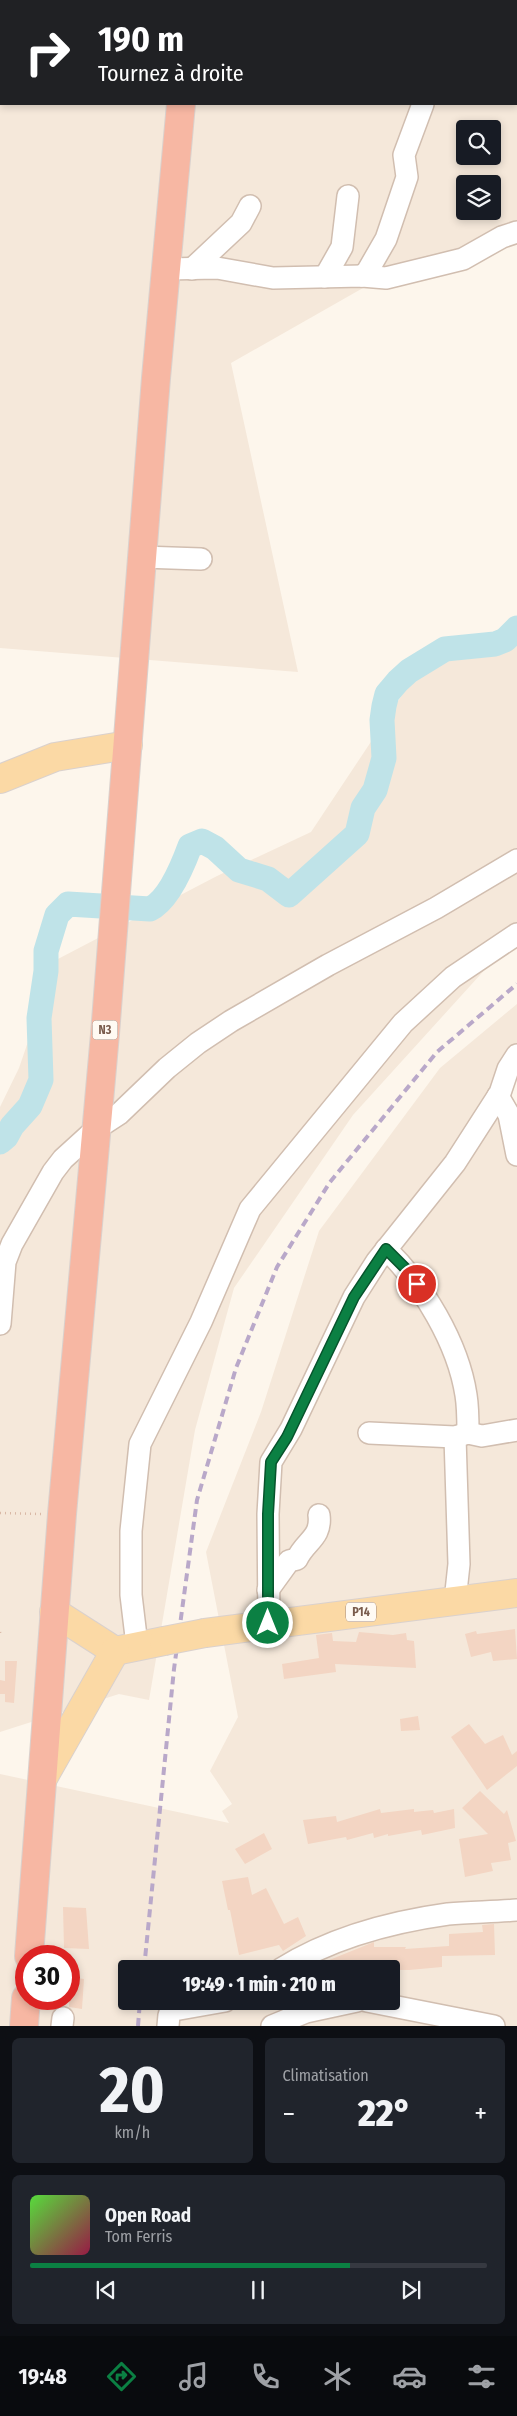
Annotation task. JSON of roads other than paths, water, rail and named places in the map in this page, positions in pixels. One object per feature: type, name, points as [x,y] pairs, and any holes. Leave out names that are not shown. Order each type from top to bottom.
[{"type":"highway","name":"N3","points":[[31,1945],[54,1612],[96,1129],[142,557],[179,269],[181,105]]},
{"type":"highway","points":[[24,2026],[25,2010]]},
{"type":"main road","points":[[0,779],[55,757],[128,745]]},
{"type":"main road","name":"P14","points":[[126,1648],[268,1623],[517,1593]]},
{"type":"main road","points":[[43,1778],[126,1648],[54,1612]]},
{"type":"street","points":[[362,276],[367,272],[386,239],[396,211],[407,177],[404,155],[423,105]]},
{"type":"street","points":[[325,278],[342,247],[348,196]]},
{"type":"street","points":[[179,269],[241,223],[250,206]]},
{"type":"street","points":[[179,269],[217,268],[273,278],[362,276],[386,278],[411,274],[463,259],[502,237],[517,232]]},
{"type":"street","points":[[142,557],[202,559]]},
{"type":"street","points":[[0,1324],[5,1262],[12,1244],[58,1166],[96,1129],[119,1114],[167,1068],[198,1042],[328,965],[436,908],[517,860]]},
{"type":"street","points":[[126,1648],[132,1595],[131,1531],[140,1444],[183,1362],[250,1209],[403,1023],[453,977],[517,934]]},
{"type":"street","points":[[268,1623],[269,1472],[271,1462],[287,1437],[354,1297],[386,1249],[455,1163],[498,1096],[508,1069],[517,1055]]},
{"type":"street","points":[[498,1096],[509,1116],[517,1155]]},
{"type":"street","points":[[386,1249],[406,1269],[428,1298],[450,1345],[464,1382],[459,1564],[455,1601]]},
{"type":"street","points":[[369,1433],[482,1436],[517,1430]]},
{"type":"street","points":[[309,1555],[306,1545],[314,1540],[321,1524],[320,1515]]},
{"type":"street","points":[[268,1556],[281,1547],[309,1555]]},
{"type":"street","points":[[268,1590],[278,1579],[289,1561],[309,1555]]},
{"type":"street","points":[[296,1960],[335,1941],[395,1924],[448,1914],[517,1910]]},
{"type":"street","points":[[400,2007],[494,2026]]},
{"type":"street","points":[[168,2026],[170,2015],[174,2010]]},
{"type":"street","points":[[272,2026],[315,2010]]},
{"type":"waterway","points":[[0,1142],[30,1106],[41,1080],[39,1018],[46,971],[46,951],[57,915],[68,904],[150,909],[169,890],[190,846],[202,841],[215,848],[239,870],[268,879],[289,895],[357,834],[363,808],[375,790],[384,758],[382,720],[387,694],[398,681],[409,671],[445,649],[495,644],[505,640],[517,628]]},
{"type":"railway","points":[[145,1960],[174,1669],[197,1500],[236,1368],[277,1267],[330,1182],[437,1052],[517,984]]},
{"type":"railway","points":[[138,2026],[139,2010]]}]
